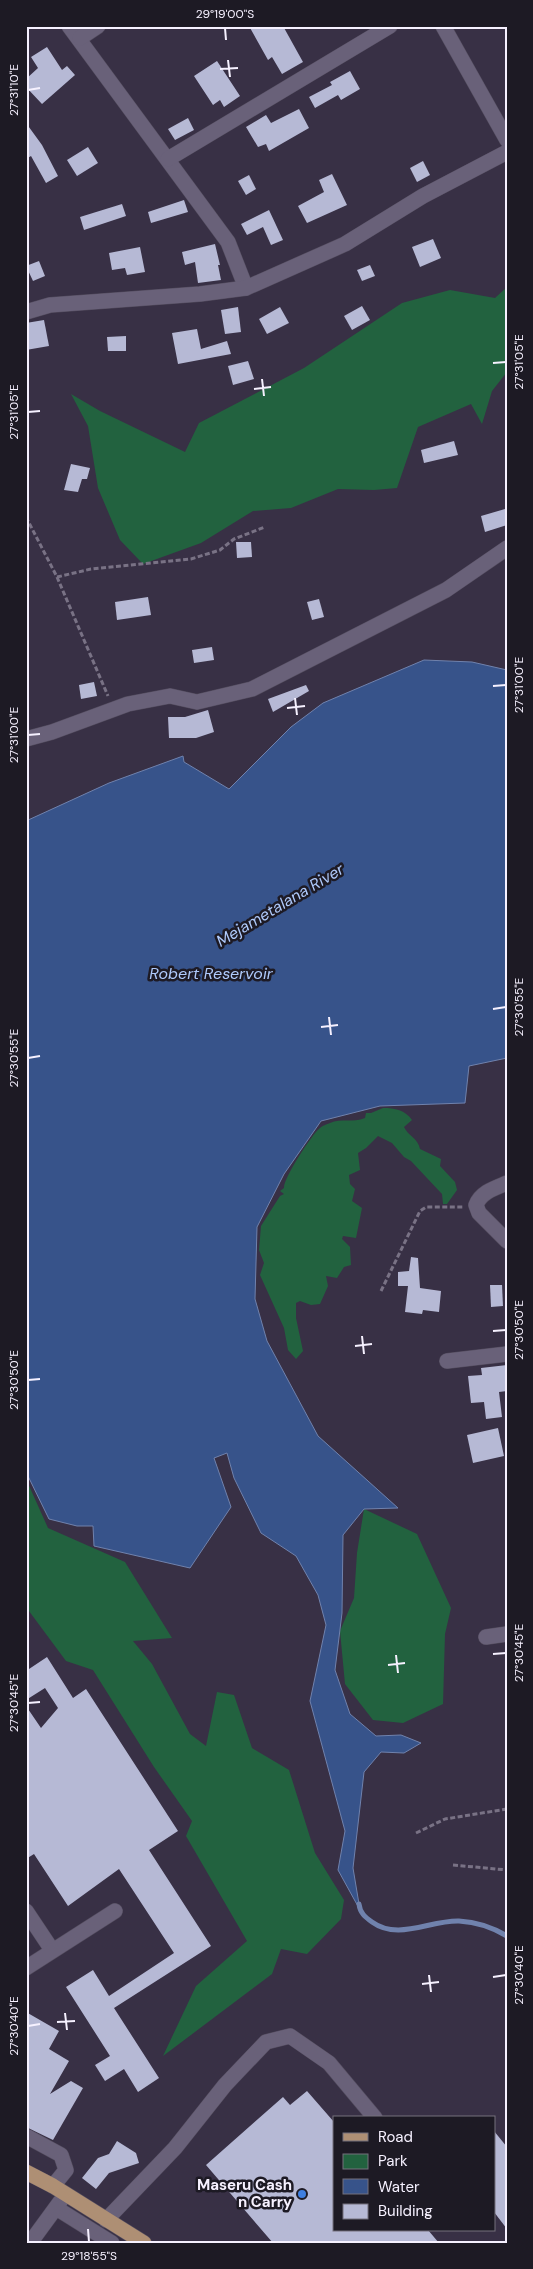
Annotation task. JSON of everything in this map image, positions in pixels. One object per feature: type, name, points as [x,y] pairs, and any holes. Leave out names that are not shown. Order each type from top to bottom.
[{"type":"main road","points":[[26,2172],[60,2190],[144,2243]]},
{"type":"street","points":[[70,26],[228,242],[246,288]]},
{"type":"street","points":[[80,38],[98,26]]},
{"type":"street","points":[[168,159],[390,26]]},
{"type":"street","points":[[443,26],[507,140]]},
{"type":"street","points":[[26,312],[50,305],[200,294],[246,288],[345,244],[423,196],[507,152]]},
{"type":"street","points":[[26,739],[52,732],[113,708],[170,696],[197,702],[252,689],[446,590],[507,548]]},
{"type":"street","points":[[507,1183],[484,1194],[476,1205],[479,1212],[507,1241]]},
{"type":"street","points":[[447,1361],[507,1354]]},
{"type":"street","points":[[486,1637],[507,1634]]},
{"type":"street","points":[[26,1911],[52,1950]]},
{"type":"street","points":[[26,1968],[114,1911]]},
{"type":"street","points":[[106,2220],[175,2148],[225,2085],[266,2042],[290,2036],[329,2063],[373,2116]]},
{"type":"street","points":[[26,2136],[61,2155],[66,2170],[56,2208],[30,2243]]},
{"type":"street","points":[[56,2208],[112,2243]]},
{"type":"path","points":[[26,517],[57,577],[113,708]]},
{"type":"path","points":[[57,577],[91,569],[191,559],[220,550],[234,539],[265,527]]},
{"type":"path","points":[[382,1291],[420,1211],[426,1207],[454,1208],[476,1205]]},
{"type":"path","points":[[416,1833],[446,1819],[507,1809]]},
{"type":"path","points":[[453,1866],[507,1870]]},
{"type":"green space","points":[[507,287],[507,372],[492,391],[482,424],[471,404],[418,427],[397,488],[374,490],[338,489],[291,508],[253,511],[201,543],[143,564],[120,540],[98,488],[88,426],[71,394],[100,411],[185,452],[199,423],[304,368],[402,303],[450,290],[495,298]]},
{"type":"green space","points":[[383,1108],[399,1110],[412,1120],[404,1127],[417,1142],[420,1149],[441,1159],[440,1166],[455,1182],[457,1190],[447,1204],[443,1204],[442,1194],[411,1161],[404,1157],[392,1143],[378,1136],[358,1153],[360,1170],[349,1175],[350,1184],[355,1189],[352,1201],[362,1208],[356,1238],[343,1236],[342,1239],[350,1247],[351,1265],[344,1267],[337,1278],[326,1276],[328,1286],[320,1304],[311,1305],[300,1301],[296,1303],[296,1318],[303,1351],[296,1359],[288,1350],[284,1328],[260,1275],[264,1263],[259,1250],[261,1226],[280,1196],[284,1194],[280,1191],[284,1188],[288,1176],[320,1128],[338,1121],[365,1118],[366,1113]]},
{"type":"green space","points":[[26,1479],[48,1528],[125,1562],[172,1638],[133,1641],[152,1664],[190,1734],[206,1746],[217,1692],[234,1695],[252,1748],[289,1770],[315,1853],[344,1900],[341,1919],[307,1954],[281,1949],[272,1974],[163,2056],[196,1986],[247,1941],[186,1836],[192,1821],[154,1767],[93,1670],[66,1661],[26,1607]]},
{"type":"green space","points":[[364,1509],[417,1534],[451,1608],[445,1634],[443,1704],[403,1723],[373,1720],[345,1684],[340,1631],[354,1598],[357,1553]]},
{"type":"water","name":"Robert Reservoir","points":[[424,660],[472,662],[507,670],[507,1058],[469,1066],[465,1103],[380,1106],[321,1121],[284,1174],[257,1227],[255,1299],[267,1341],[318,1436],[398,1508],[364,1509],[343,1535],[342,1613],[335,1670],[350,1714],[376,1736],[401,1735],[421,1743],[404,1753],[381,1752],[364,1772],[353,1868],[360,1910],[338,1870],[345,1831],[310,1701],[326,1625],[318,1595],[296,1556],[261,1533],[234,1478],[227,1453],[214,1458],[231,1507],[190,1568],[94,1546],[93,1526],[77,1526],[49,1519],[26,1472],[26,821],[109,783],[183,756],[184,762],[229,789],[291,727],[323,703]]},
{"type":"building","points":[[249,26],[283,26],[303,62],[282,74],[272,57],[268,60]]},
{"type":"building","points":[[47,47],[62,70],[67,66],[75,75],[42,104],[26,87],[26,79],[38,68],[31,57]]},
{"type":"building","points":[[217,61],[240,96],[224,107],[220,100],[213,105],[194,76]]},
{"type":"building","points":[[350,71],[360,89],[341,100],[338,95],[315,108],[309,97],[332,85],[330,82]]},
{"type":"building","points":[[299,109],[309,128],[269,151],[266,144],[258,147],[246,127],[266,115],[271,123]]},
{"type":"building","points":[[188,118],[194,130],[175,140],[168,129]]},
{"type":"building","points":[[26,123],[42,145],[58,176],[46,183],[31,156],[26,159]]},
{"type":"building","points":[[88,147],[98,163],[77,176],[67,160]]},
{"type":"building","points":[[423,161],[430,175],[417,182],[410,168]]},
{"type":"building","points":[[332,174],[347,205],[307,223],[298,206],[324,192],[319,180]]},
{"type":"building","points":[[249,175],[256,189],[246,195],[238,181]]},
{"type":"building","points":[[184,200],[188,212],[151,223],[148,212]]},
{"type":"building","points":[[122,204],[126,216],[84,230],[80,217]]},
{"type":"building","points":[[269,210],[283,240],[271,245],[263,227],[247,235],[241,224]]},
{"type":"building","points":[[433,239],[441,258],[420,267],[412,247]]},
{"type":"building","points":[[215,244],[221,280],[198,283],[195,262],[185,265],[182,252]]},
{"type":"building","points":[[140,247],[145,272],[127,275],[125,268],[112,270],[109,253]]},
{"type":"building","points":[[39,261],[45,276],[33,281],[26,266]]},
{"type":"building","points":[[370,265],[375,276],[362,281],[357,270]]},
{"type":"building","points":[[362,306],[370,320],[352,330],[344,316]]},
{"type":"building","points":[[238,307],[241,332],[225,334],[221,310]]},
{"type":"building","points":[[280,307],[289,323],[267,334],[259,319]]},
{"type":"building","points":[[44,320],[49,346],[26,350],[26,323]]},
{"type":"building","points":[[197,329],[201,349],[227,341],[231,354],[178,364],[172,333]]},
{"type":"building","points":[[126,336],[126,351],[108,351],[107,337]]},
{"type":"building","points":[[248,361],[254,379],[233,385],[228,366]]},
{"type":"building","points":[[454,441],[458,455],[424,463],[421,450]]},
{"type":"building","points":[[71,464],[90,468],[87,479],[82,479],[78,492],[64,490]]},
{"type":"building","points":[[505,509],[507,525],[485,532],[481,516]]},
{"type":"building","points":[[236,542],[251,542],[252,557],[237,558]]},
{"type":"building","points":[[148,597],[151,615],[117,620],[115,602]]},
{"type":"building","points":[[319,599],[324,617],[312,620],[307,602]]},
{"type":"building","points":[[212,647],[214,660],[194,663],[192,650]]},
{"type":"building","points":[[94,682],[97,696],[81,699],[79,685]]},
{"type":"building","points":[[306,685],[309,691],[273,712],[268,699]]},
{"type":"building","points":[[208,710],[214,732],[196,738],[169,738],[168,717],[185,717]]},
{"type":"building","points":[[411,1257],[418,1258],[420,1288],[441,1291],[439,1312],[423,1310],[422,1314],[405,1312],[408,1286],[398,1286],[398,1272],[409,1271]]},
{"type":"building","points":[[490,1285],[502,1285],[503,1306],[491,1307]]},
{"type":"building","points":[[507,1365],[507,1391],[499,1392],[502,1417],[486,1419],[484,1402],[471,1403],[468,1376],[482,1375],[481,1368]]},
{"type":"building","points":[[498,1428],[504,1456],[473,1463],[467,1435]]},
{"type":"building","points":[[47,1657],[73,1698],[86,1689],[178,1831],[149,1850],[211,1946],[114,2008],[159,2078],[138,2092],[124,2069],[105,2081],[95,2065],[110,2056],[66,1987],[93,1970],[109,1996],[174,1953],[119,1869],[68,1906],[34,1854],[26,1859],[26,1706],[41,1728],[58,1708],[45,1688],[26,1700],[26,1671]]},
{"type":"building","points":[[26,2012],[59,2031],[49,2049],[69,2061],[50,2094],[71,2081],[83,2088],[53,2140],[26,2127]]},
{"type":"building","points":[[307,2091],[333,2121],[333,2232],[430,2232],[439,2243],[273,2243],[206,2165],[283,2097],[290,2105]]},
{"type":"building","points":[[496,2133],[507,2147],[507,2229],[496,2215]]},
{"type":"building","points":[[117,2141],[136,2153],[139,2163],[109,2173],[96,2189],[82,2178],[98,2158],[109,2154]]},
{"type":"waterway","points":[[359,1904],[362,1912],[369,1920],[392,1930],[459,1921],[484,1925],[507,1936]]},
{"type":"place","name":"Maseru Cash n Carry","points":[[302,2194]]},
{"type":"water label","name":"Mejametalana River","points":[[280,905]]}]
